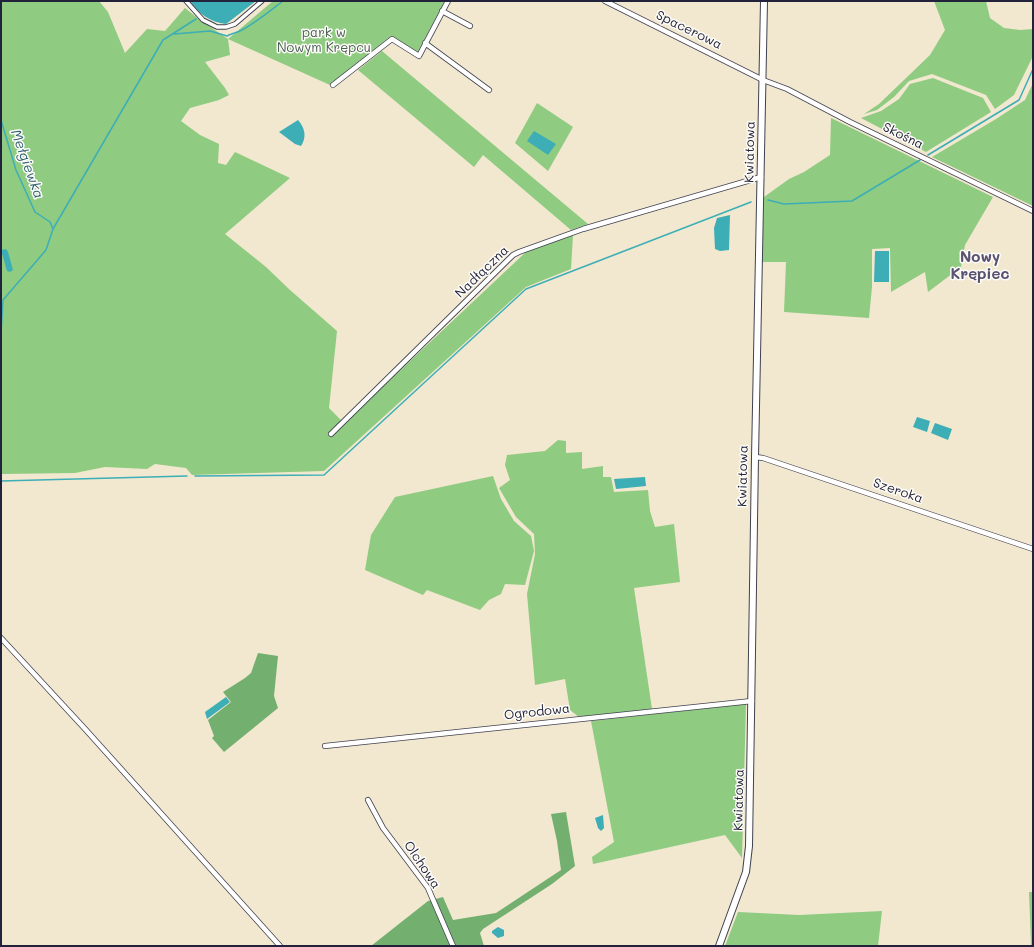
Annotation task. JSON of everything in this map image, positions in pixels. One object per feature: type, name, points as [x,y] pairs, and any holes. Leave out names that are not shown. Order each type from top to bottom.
[{"type":"street","points":[[186,1],[203,20],[217,27],[226,27],[235,24],[262,1]]},
{"type":"street","points":[[333,85],[392,39],[419,56],[448,1]]},
{"type":"street","name":"Spacerowa","points":[[605,1],[763,80]]},
{"type":"street","name":"Kwiatowa","points":[[719,946],[743,881],[748,861],[764,1]]},
{"type":"street","points":[[442,11],[470,26]]},
{"type":"street","points":[[425,43],[489,90]]},
{"type":"street","name":"Skośna","points":[[763,80],[787,89],[850,122],[1033,211]]},
{"type":"street","name":"Nadłączna","points":[[331,434],[513,255],[583,229],[761,177]]},
{"type":"street","name":"Szeroka","points":[[755,457],[1033,549]]},
{"type":"street","points":[[1,638],[280,946]]},
{"type":"street","name":"Ogrodowa","points":[[325,746],[752,701]]},
{"type":"street","name":"Olchowa","points":[[368,800],[383,828],[428,888],[453,946]]},
{"type":"green space","points":[[1,1],[99,1],[108,12],[125,53],[147,29],[165,31],[185,8],[228,39],[230,55],[205,62],[229,95],[219,100],[190,108],[181,121],[200,135],[219,144],[218,163],[226,165],[235,152],[290,178],[225,234],[266,267],[337,331],[329,408],[344,423],[527,251],[573,235],[571,269],[526,287],[324,471],[192,475],[186,468],[155,464],[147,469],[105,467],[75,473],[1,474]]},
{"type":"green space","name":"park w Nowym Krępcu","points":[[273,1],[445,1],[417,53],[391,36],[330,85],[228,39]]},
{"type":"green space","points":[[934,1],[986,1],[990,18],[1004,28],[1020,30],[1033,29],[1033,56],[1014,95],[995,109],[986,95],[932,74],[909,81],[894,97],[877,110],[864,114],[879,104],[930,55],[945,30]]},
{"type":"green space","points":[[382,51],[588,224],[571,230],[483,155],[474,167],[358,70]]},
{"type":"green space","points":[[933,78],[983,98],[991,112],[926,152],[861,118],[881,111],[899,99],[910,84]]},
{"type":"green space","points":[[1033,83],[1033,206],[932,157],[1025,100]]},
{"type":"green space","points":[[537,103],[573,127],[548,171],[515,143]]},
{"type":"green space","points":[[831,118],[993,197],[965,245],[961,267],[928,292],[925,272],[891,292],[890,248],[872,249],[872,287],[869,318],[784,312],[786,262],[762,262],[764,197],[789,179],[804,172],[830,155]]},
{"type":"green space","points":[[558,440],[566,441],[566,453],[582,452],[582,469],[603,466],[603,477],[611,477],[614,492],[648,490],[650,511],[655,527],[674,524],[680,582],[634,588],[652,709],[579,717],[570,710],[565,679],[535,685],[527,594],[535,554],[534,534],[516,517],[499,488],[510,480],[505,465],[507,455],[545,451]]},
{"type":"green space","points":[[493,476],[501,499],[514,521],[531,536],[534,551],[525,585],[505,584],[501,594],[489,600],[480,610],[427,590],[423,595],[365,570],[371,535],[395,497]]},
{"type":"green space","points":[[258,653],[278,656],[274,696],[278,708],[224,752],[212,738],[214,736],[208,720],[231,702],[223,692],[251,673]]},
{"type":"green space","points":[[746,703],[742,858],[725,835],[593,864],[592,857],[614,842],[591,721]]},
{"type":"green space","points":[[566,812],[575,866],[552,884],[483,929],[480,933],[484,946],[371,946],[428,901],[443,897],[453,920],[496,913],[561,870],[551,814]]},
{"type":"green space","points":[[1029,892],[1033,892],[1033,946],[1028,946],[1031,945]]},
{"type":"green space","points":[[882,911],[878,946],[725,946],[738,912],[799,915]]},
{"type":"water","points":[[190,1],[256,1],[226,24],[205,17]]},
{"type":"water","points":[[298,120],[302,126],[305,136],[301,146],[295,144],[279,132]]},
{"type":"water","points":[[534,131],[556,144],[548,155],[527,141]]},
{"type":"water","points":[[730,215],[729,250],[720,251],[715,249],[714,228],[717,218]]},
{"type":"water","points":[[6,249],[13,270],[10,272],[7,271],[1,250]]},
{"type":"water","points":[[875,251],[889,251],[889,282],[874,282]]},
{"type":"water","points":[[917,417],[930,421],[927,432],[913,427]]},
{"type":"water","points":[[935,423],[952,429],[948,440],[931,433]]},
{"type":"water","points":[[645,477],[646,486],[616,489],[614,479]]},
{"type":"water","points":[[226,697],[230,702],[207,719],[205,712]]},
{"type":"water","points":[[603,815],[604,828],[601,831],[598,828],[595,818]]},
{"type":"water","points":[[498,927],[504,930],[504,936],[498,938],[492,933],[492,931]]},
{"type":"waterway","points":[[174,34],[210,31],[227,36],[248,27],[283,1]]},
{"type":"waterway","points":[[53,229],[163,40],[196,19]]},
{"type":"waterway","points":[[928,155],[1019,100],[1033,69]]},
{"type":"waterway","name":"Mełgiewka","points":[[1,120],[16,170],[35,212],[50,222],[53,229],[46,250],[3,300],[1,333]]},
{"type":"waterway","points":[[768,200],[784,204],[852,201],[920,160]]},
{"type":"waterway","points":[[195,476],[324,475],[526,289],[751,202]]},
{"type":"waterway","points":[[1,481],[187,476]]},
{"type":"district","name":"Nowy Krępiec","points":[[980,266]]}]
